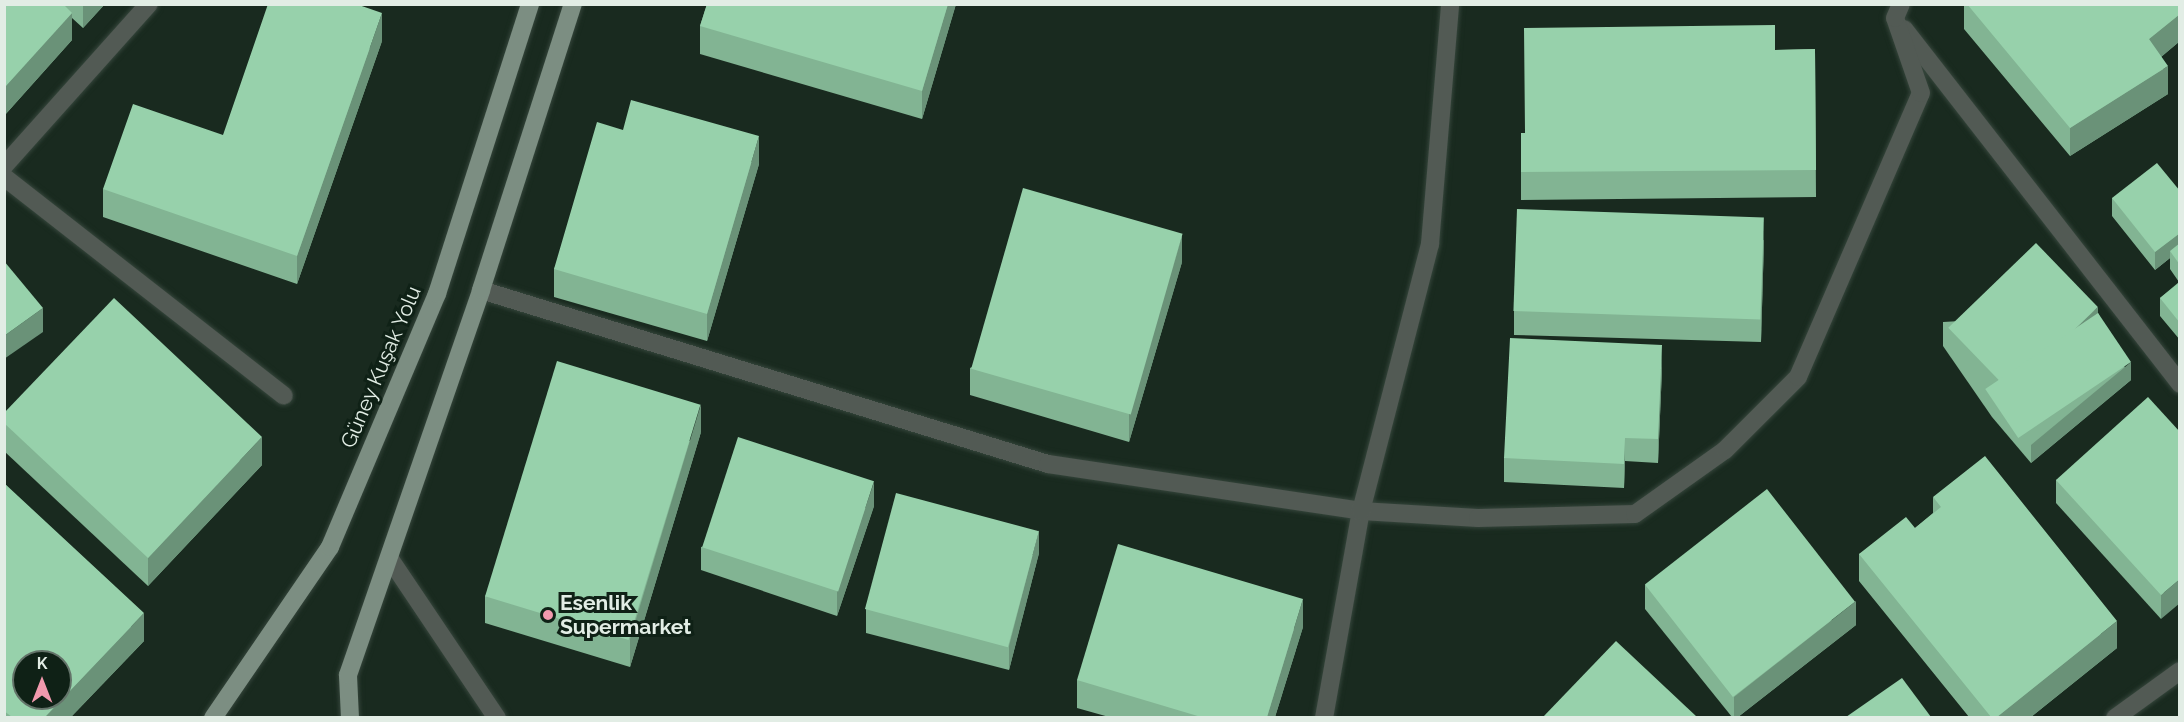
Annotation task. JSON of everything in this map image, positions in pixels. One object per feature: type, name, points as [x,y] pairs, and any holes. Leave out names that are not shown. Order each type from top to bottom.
[{"type":"main road","name":"Güney Kuşak Yolu","points":[[213,717],[330,547],[437,294],[530,4]]},
{"type":"main road","points":[[350,717],[348,675],[390,559],[481,290],[573,4]]},
{"type":"street","points":[[4,166],[149,4]]},
{"type":"street","points":[[1324,717],[1361,511],[1430,243],[1450,4]]},
{"type":"street","points":[[481,290],[1048,464],[1361,511],[1478,518],[1635,514],[1725,450],[1798,377],[1921,93],[1898,11]]},
{"type":"street","points":[[1898,11],[2180,384]]},
{"type":"street","points":[[4,177],[284,396]]},
{"type":"street","points":[[390,559],[497,717]]},
{"type":"street","points":[[2115,717],[2180,671]]},
{"type":"building","points":[[4,4],[63,4],[72,13],[4,88]]},
{"type":"building","points":[[268,4],[356,4],[382,13],[297,256],[103,189],[133,104],[223,135]]},
{"type":"building","points":[[707,4],[948,4],[922,91],[700,26]]},
{"type":"building","points":[[1967,4],[2180,4],[2180,14],[2149,39],[2168,66],[2070,128]]},
{"type":"building","points":[[1775,25],[1775,50],[1815,49],[1816,170],[1521,172],[1521,133],[1525,133],[1524,28]]},
{"type":"building","points":[[631,100],[759,136],[707,314],[554,269],[597,122],[623,130]]},
{"type":"building","points":[[2157,163],[2180,191],[2180,233],[2155,252],[2112,198]]},
{"type":"building","points":[[1023,188],[1183,234],[1131,414],[971,369]]},
{"type":"building","points":[[1517,209],[1764,218],[1760,320],[1513,311]]},
{"type":"building","points":[[2036,243],[2098,307],[2010,392],[1948,328]]},
{"type":"building","points":[[2180,243],[2180,265],[2170,251]]},
{"type":"building","points":[[4,261],[43,308],[4,336]]},
{"type":"building","points":[[2180,282],[2180,323],[2160,298]]},
{"type":"building","points":[[114,298],[262,437],[148,558],[4,423],[4,413]]},
{"type":"building","points":[[2098,313],[2131,362],[2018,438],[1985,389]]},
{"type":"building","points":[[1510,338],[1662,345],[1658,439],[1625,438],[1624,464],[1504,458]]},
{"type":"building","points":[[557,361],[700,405],[629,640],[485,596]]},
{"type":"building","points":[[2148,397],[2180,432],[2180,579],[2161,595],[2056,480]]},
{"type":"building","points":[[738,437],[874,481],[838,592],[702,547]]},
{"type":"building","points":[[1985,456],[2117,621],[1997,717],[1991,717],[1859,554],[1906,517],[1915,528],[1941,507],[1933,497]]},
{"type":"building","points":[[4,483],[144,613],[72,689],[72,650],[12,650],[12,710],[52,710],[45,717],[12,717],[4,711]]},
{"type":"building","points":[[1767,489],[1855,602],[1733,697],[1645,584]]},
{"type":"building","points":[[896,493],[1039,531],[1008,647],[865,609]]},
{"type":"building","points":[[1118,544],[1303,599],[1267,717],[1201,717],[1077,680]]},
{"type":"building","points":[[1616,641],[1697,717],[1543,717]]},
{"type":"building","points":[[1902,678],[1931,717],[1846,717]]},
{"type":"place","name":"Esenlik Supermarket","points":[[548,615]]}]
